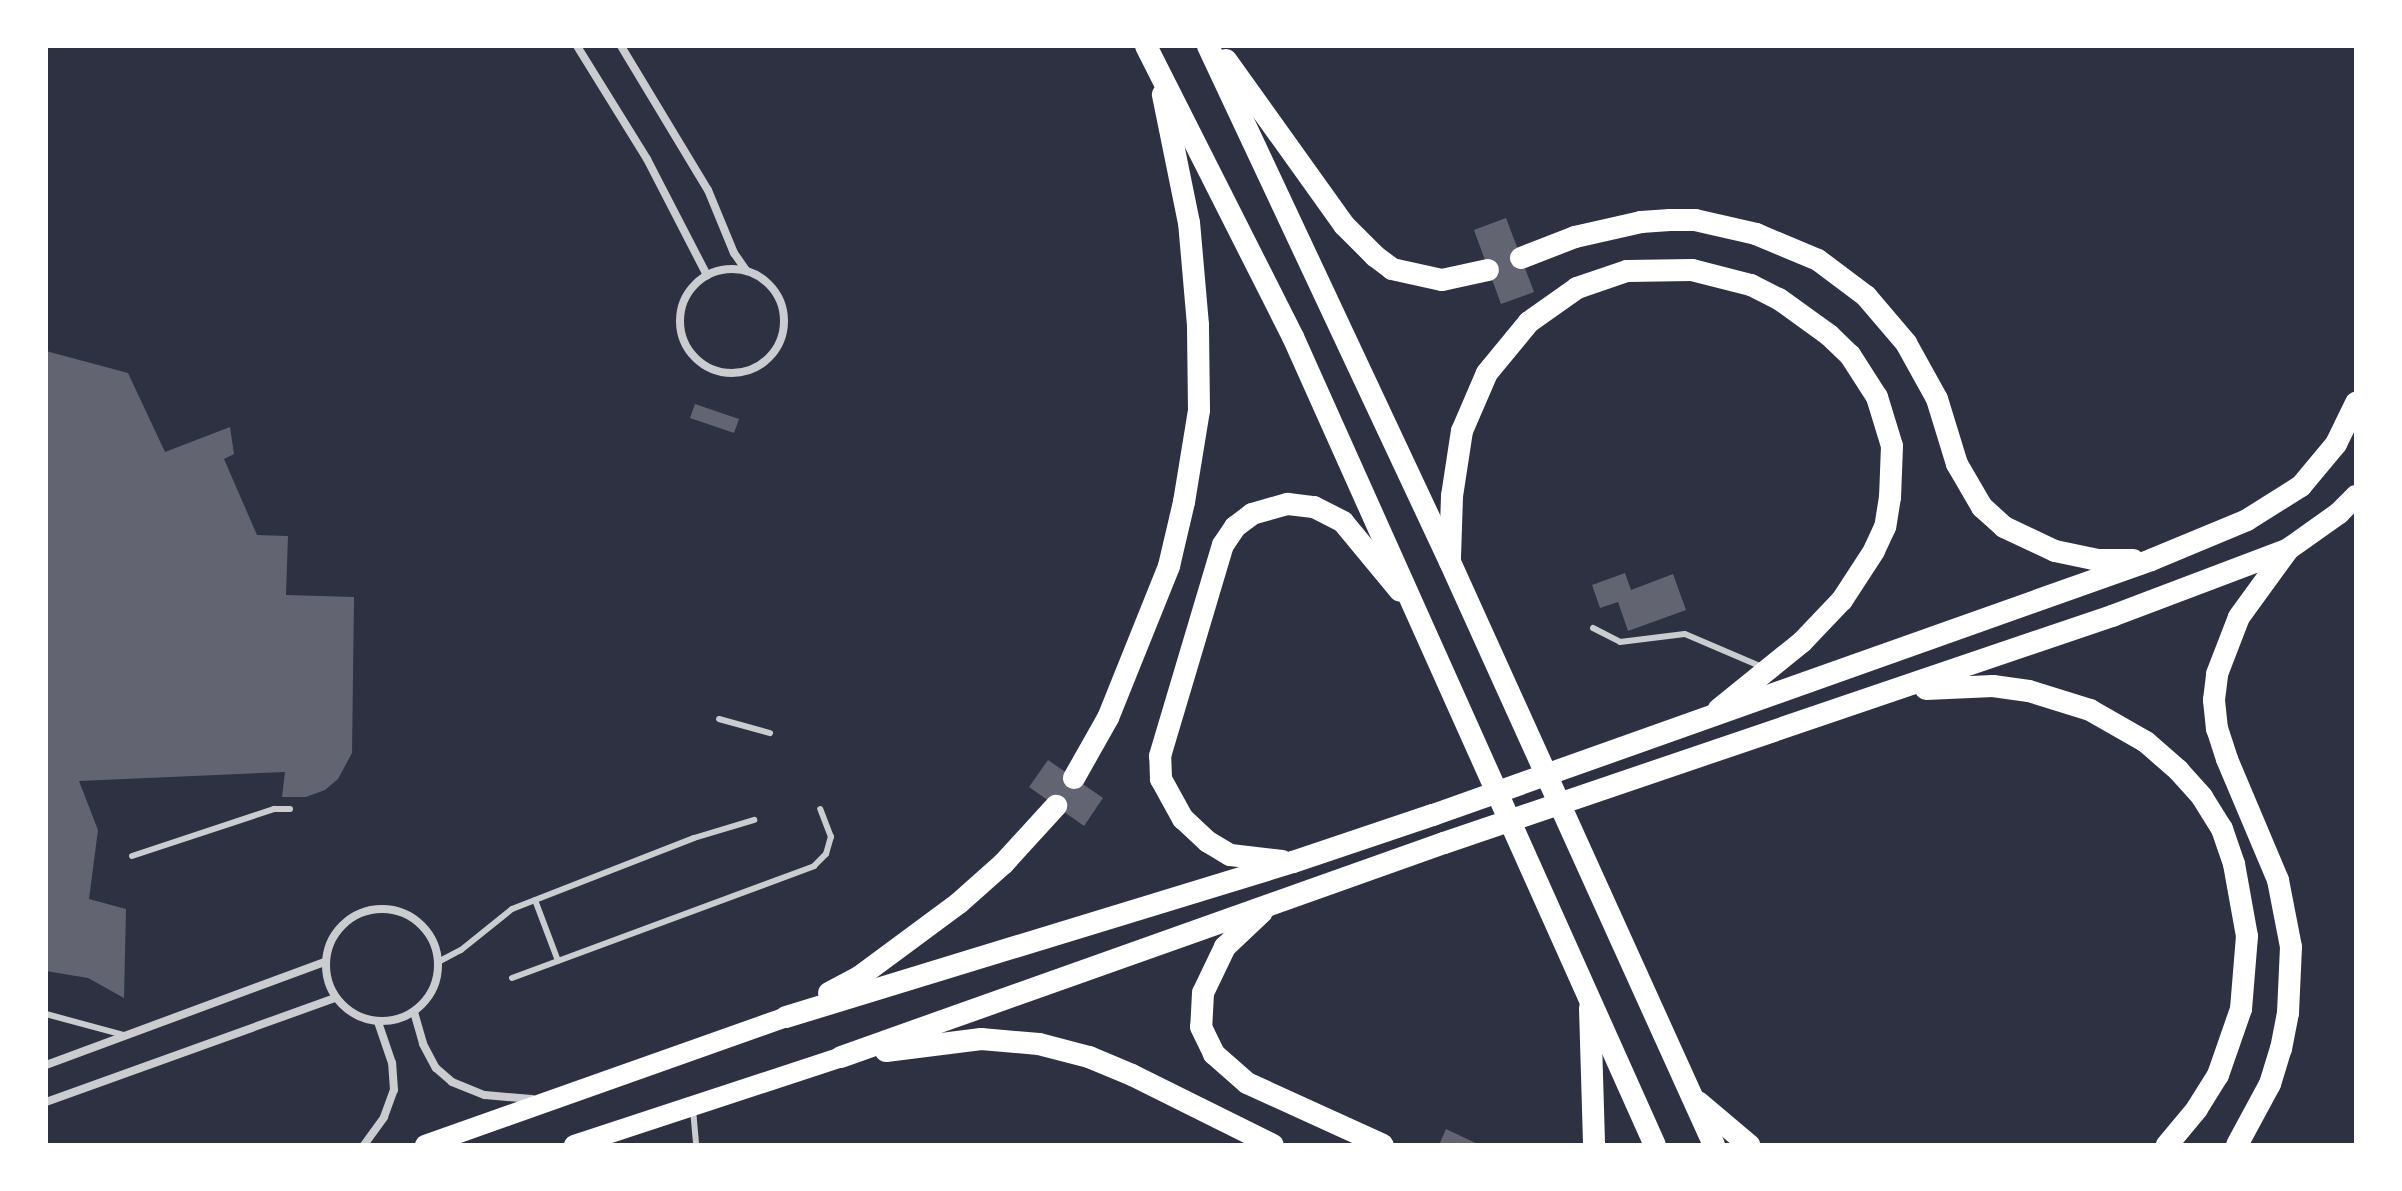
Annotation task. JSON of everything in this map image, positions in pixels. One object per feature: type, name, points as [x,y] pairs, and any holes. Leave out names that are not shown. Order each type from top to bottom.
[{"type":"highway","points":[[1146,46],[1293,337],[1655,1145]]},
{"type":"highway","points":[[1208,46],[1450,562],[1714,1145]]},
{"type":"highway","points":[[1215,46],[1344,225],[1375,256],[1392,269],[1442,280],[1488,270]]},
{"type":"highway","points":[[1074,778],[1108,718],[1169,566],[1184,502],[1199,410],[1198,325],[1189,223],[1157,67]]},
{"type":"highway","points":[[1521,258],[1603,230],[1670,220],[1695,220],[1741,230],[1818,260],[1866,296],[1906,343],[1937,399],[1957,464],[1969,489],[2004,527],[2022,538],[2074,556],[2151,560]]},
{"type":"highway","points":[[1450,562],[1452,496],[1462,431],[1487,373],[1529,322],[1577,288],[1627,271],[1692,270],[1751,285],[1802,313],[1850,355],[1877,397],[1892,446],[1885,527],[1859,578],[1822,623],[1769,670],[1702,722]]},
{"type":"highway","points":[[425,1145],[786,1017],[1293,862],[1583,765],[2151,560],[2247,520],[2301,486],[2336,444],[2356,403]]},
{"type":"highway","points":[[574,1145],[841,1057],[1444,843],[2112,616],[2287,550],[2339,513],[2356,496]]},
{"type":"highway","points":[[1293,862],[1230,855],[1208,842],[1183,819],[1161,779],[1160,756],[1223,545],[1235,527],[1252,514],[1288,504],[1314,507],[1343,522],[1418,613]]},
{"type":"highway","points":[[2237,1145],[2270,1084],[2281,1049],[2288,1013],[2291,947],[2278,880],[2227,759],[2217,729],[2214,700],[2217,674],[2239,617],[2287,550]]},
{"type":"highway","points":[[1885,694],[1993,686],[2061,699],[2090,710],[2146,742],[2202,797],[2222,829],[2234,864],[2247,936],[2245,979],[2241,1009],[2218,1075],[2197,1109],[2167,1145]]},
{"type":"highway","points":[[786,1017],[859,977],[925,930],[1003,864],[1056,806]]},
{"type":"highway","points":[[1268,906],[1225,947],[1203,993],[1201,1027],[1214,1054],[1247,1083],[1383,1145]]},
{"type":"highway","points":[[1589,995],[1594,1145]]},
{"type":"highway","points":[[841,1057],[981,1039],[1039,1044],[1089,1057],[1132,1075],[1273,1145]]},
{"type":"highway","points":[[1693,1098],[1749,1145]]},
{"type":"street","points":[[577,46],[647,159],[707,275]]},
{"type":"street","points":[[621,46],[708,190],[734,253],[746,270]]},
{"type":"street","points":[[719,270],[746,270],[762,277],[774,289],[785,321],[774,353],[746,372],[729,374],[705,366],[687,349],[680,333],[684,300],[693,285],[707,275],[719,270]]},
{"type":"street","points":[[390,909],[408,915],[423,927],[434,943],[438,962],[436,981],[428,998],[414,1012],[397,1020],[378,1022],[354,1014],[335,998],[327,981],[325,962],[335,934],[345,923],[371,910],[390,909]]},
{"type":"street","points":[[46,1065],[325,962]]},
{"type":"street","points":[[46,1102],[335,998]]},
{"type":"street","points":[[414,1012],[423,1044],[436,1068],[452,1082],[485,1095],[553,1099]]},
{"type":"street","points":[[364,1145],[384,1117],[394,1090],[392,1063],[378,1022]]},
{"type":"lane","points":[[1593,628],[1620,642],[1685,634],[1769,670]]},
{"type":"lane","points":[[719,719],[770,733]]},
{"type":"lane","points":[[132,856],[274,809],[290,809]]},
{"type":"lane","points":[[512,978],[814,866],[826,854],[831,837],[820,809]]},
{"type":"lane","points":[[438,962],[461,950],[512,909],[694,838],[754,820]]},
{"type":"lane","points":[[535,900],[558,961]]},
{"type":"lane","points":[[46,1014],[128,1036]]},
{"type":"lane","points":[[693,1106],[696,1145]]},
{"type":"building","points":[[1506,218],[1534,292],[1501,304],[1474,230]]},
{"type":"building","points":[[46,351],[128,373],[165,452],[230,427],[234,454],[224,459],[257,535],[288,536],[286,595],[354,597],[352,753],[338,779],[325,790],[306,797],[282,797],[285,772],[79,781],[98,830],[89,899],[126,909],[124,998],[88,978],[46,971]]},
{"type":"building","points":[[695,404],[739,419],[734,433],[690,418]]},
{"type":"building","points":[[1625,573],[1631,590],[1673,574],[1686,610],[1628,631],[1618,602],[1600,608],[1592,585]]},
{"type":"building","points":[[1048,760],[1103,798],[1084,826],[1029,787]]},
{"type":"building","points":[[1446,1129],[1480,1145],[1439,1145]]}]
